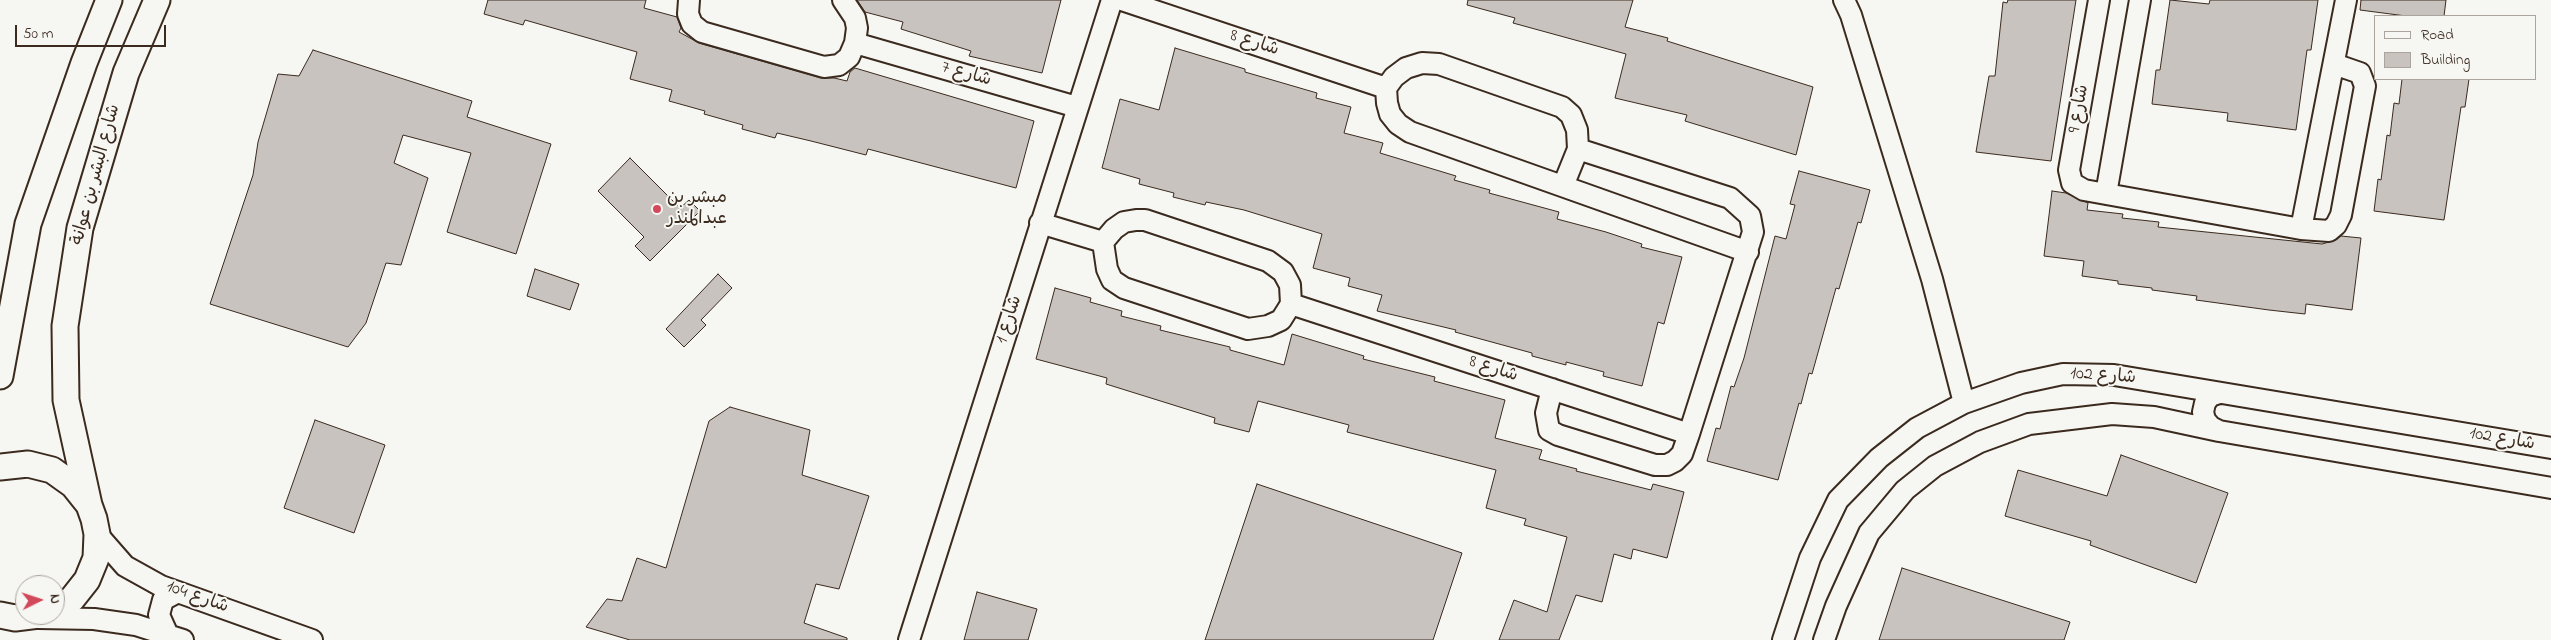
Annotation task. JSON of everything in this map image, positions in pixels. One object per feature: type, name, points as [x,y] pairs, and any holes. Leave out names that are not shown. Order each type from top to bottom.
[{"type":"main road","points":[[0,376],[28,224],[84,63],[109,0]]},
{"type":"main road","name":"شارع البشر بن عوانة","points":[[65,604],[72,599],[87,580],[96,558],[97,534],[66,400],[65,326],[80,228],[126,74],[157,0]]},
{"type":"main road","points":[[0,467],[28,464],[52,470],[73,485],[89,505]]},
{"type":"street","points":[[689,0],[688,14],[692,24],[702,32],[824,67],[839,65],[849,57],[855,43],[857,28],[855,18],[843,0]]},
{"type":"street","name":"شارع 1","points":[[908,640],[1112,0]]},
{"type":"street","name":"شارع 8","points":[[1122,0],[1386,88]]},
{"type":"street","points":[[1844,0],[1851,16],[1932,279],[1964,403]]},
{"type":"street","name":"شارع 9","points":[[2099,0],[2069,177],[2077,186],[2106,194],[2301,229],[2329,231],[2336,225],[2341,215],[2365,86],[2360,73],[2334,64]]},
{"type":"street","points":[[2106,194],[2140,0]]},
{"type":"street","points":[[2301,229],[2346,0]]},
{"type":"street","name":"شارع 7","points":[[855,43],[1078,107]]},
{"type":"street","points":[[1563,186],[1578,149],[1577,130],[1571,115],[1562,107],[1438,64],[1422,63],[1406,68],[1394,77],[1386,88],[1390,114],[1398,124],[1410,132],[1748,252]]},
{"type":"street","points":[[1552,389],[1546,420],[1549,430],[1558,435],[1655,465],[1667,465],[1675,461],[1682,454],[1689,434],[1754,232],[1750,216],[1730,198],[1578,149]]},
{"type":"street","points":[[1145,220],[1268,261],[1282,272],[1290,285],[1292,304],[1281,320],[1268,326],[1248,329],[1124,288],[1112,280],[1107,269],[1103,242],[1114,229],[1124,222],[1145,220]]},
{"type":"street","points":[[1040,223],[1103,242]]},
{"type":"street","name":"شارع 8","points":[[1292,304],[1689,434]]},
{"type":"street","name":"شارع 102","points":[[1783,640],[1810,558],[1838,500],[1878,458],[1917,428],[1964,403],[2021,383],[2062,374],[2114,375],[2551,448]]},
{"type":"street","points":[[2219,393],[2210,396],[2205,403],[2203,412],[2205,420],[2211,427],[2219,431]]},
{"type":"street","name":"شارع 102","points":[[1824,640],[1836,606],[1869,534],[1905,490],[1935,466],[1980,442],[2029,424],[2112,414],[2154,417],[2219,431],[2551,488]]},
{"type":"street","name":"شارع 104","points":[[97,534],[124,566],[161,586],[312,640]]},
{"type":"street","points":[[175,638],[159,616],[163,600],[178,592]]},
{"type":"street","points":[[65,619],[94,619],[136,625],[175,638]]},
{"type":"building","points":[[488,0],[646,0],[644,8],[677,17],[681,28],[679,32],[699,43],[821,78],[847,81],[850,72],[855,68],[1034,121],[1016,188],[868,149],[866,155],[777,133],[775,138],[742,129],[743,125],[704,114],[705,111],[669,101],[672,90],[630,79],[637,52],[525,20],[523,25],[484,14]]},
{"type":"building","points":[[857,0],[1061,0],[1042,73],[969,56],[971,51],[901,29],[903,22],[865,12]]},
{"type":"building","points":[[1468,0],[1633,0],[1625,27],[1668,38],[1667,41],[1813,87],[1796,155],[1685,121],[1687,115],[1615,98],[1626,54],[1513,23],[1515,18],[1467,5]]},
{"type":"building","points":[[2008,0],[2076,0],[2051,161],[1976,152],[1989,76],[1995,76],[2003,2],[2007,3]]},
{"type":"building","points":[[2170,0],[2209,4],[2210,0],[2318,0],[2311,50],[2307,50],[2296,130],[2227,121],[2228,113],[2152,104],[2156,70],[2160,70]]},
{"type":"building","points":[[2361,0],[2446,0],[2444,15],[2398,15],[2360,10]]},
{"type":"building","points":[[1175,48],[1245,69],[1245,72],[1317,93],[1316,98],[1351,107],[1344,133],[1383,143],[1380,153],[1456,176],[1454,180],[1490,190],[1489,193],[1559,212],[1557,219],[1642,244],[1641,247],[1682,257],[1664,324],[1658,322],[1642,386],[1603,376],[1604,372],[1566,362],[1566,365],[1532,356],[1532,353],[1455,332],[1456,330],[1377,311],[1382,295],[1348,286],[1350,278],[1313,268],[1322,234],[1244,210],[1206,202],[1205,205],[1173,197],[1174,193],[1139,184],[1140,179],[1102,168],[1120,99],[1159,110]]},
{"type":"building","points":[[313,50],[472,101],[467,117],[551,144],[516,254],[447,232],[471,153],[403,135],[394,163],[428,178],[401,265],[386,263],[366,323],[348,347],[210,304],[253,175],[258,142],[278,74],[299,76]]},
{"type":"building","points":[[2402,80],[2469,80],[2465,107],[2461,107],[2444,220],[2374,211],[2378,179],[2381,180],[2387,135],[2390,136],[2394,103],[2399,104]]},
{"type":"building","name":"مبشر بن عبدالمنذر","points":[[630,158],[680,208],[689,200],[700,211],[650,261],[635,246],[644,237],[598,191]]},
{"type":"building","points":[[1799,171],[1870,190],[1861,223],[1858,222],[1839,289],[1836,288],[1812,374],[1809,373],[1801,404],[1799,403],[1778,480],[1707,461],[1716,428],[1720,429],[1731,386],[1734,387],[1744,358],[1775,236],[1786,239],[1795,205],[1790,204]]},
{"type":"building","points":[[2052,191],[2066,193],[2088,203],[2087,210],[2123,214],[2122,218],[2159,222],[2158,227],[2322,244],[2336,240],[2341,236],[2361,238],[2352,310],[2306,304],[2305,314],[2269,310],[2196,300],[2197,296],[2152,290],[2152,288],[2118,284],[2118,281],[2082,276],[2084,261],[2044,256]]},
{"type":"building","points":[[535,269],[579,284],[570,310],[527,296]]},
{"type":"building","points":[[718,274],[732,288],[701,320],[706,325],[684,347],[666,329]]},
{"type":"building","points":[[1055,288],[1091,298],[1090,302],[1122,311],[1121,316],[1161,326],[1160,330],[1230,347],[1230,350],[1284,365],[1292,334],[1364,356],[1363,359],[1435,377],[1434,381],[1505,400],[1495,438],[1542,450],[1539,459],[1577,469],[1576,471],[1651,490],[1653,484],[1684,492],[1667,558],[1633,549],[1631,559],[1614,554],[1602,602],[1576,595],[1559,640],[1499,640],[1514,600],[1547,612],[1567,537],[1524,525],[1526,519],[1486,508],[1496,470],[1347,432],[1349,425],[1258,401],[1249,432],[1214,423],[1215,418],[1106,384],[1107,378],[1036,359]]},
{"type":"building","points":[[730,407],[810,430],[802,475],[869,496],[839,589],[816,584],[804,623],[847,638],[847,640],[630,640],[586,627],[607,599],[622,601],[637,558],[666,568],[709,421]]},
{"type":"building","points":[[315,420],[385,445],[354,533],[284,508]]},
{"type":"building","points":[[2121,455],[2228,493],[2196,583],[2090,545],[2091,541],[2005,516],[2018,470],[2107,496]]},
{"type":"building","points":[[1257,484],[1462,553],[1433,640],[1205,640]]},
{"type":"building","points":[[1902,568],[2070,622],[2064,640],[1879,640]]},
{"type":"building","points":[[977,592],[1037,609],[1028,640],[964,640]]},
{"type":"place","name":"مبشر بن عبدالمنذر","points":[[657,209]]}]
